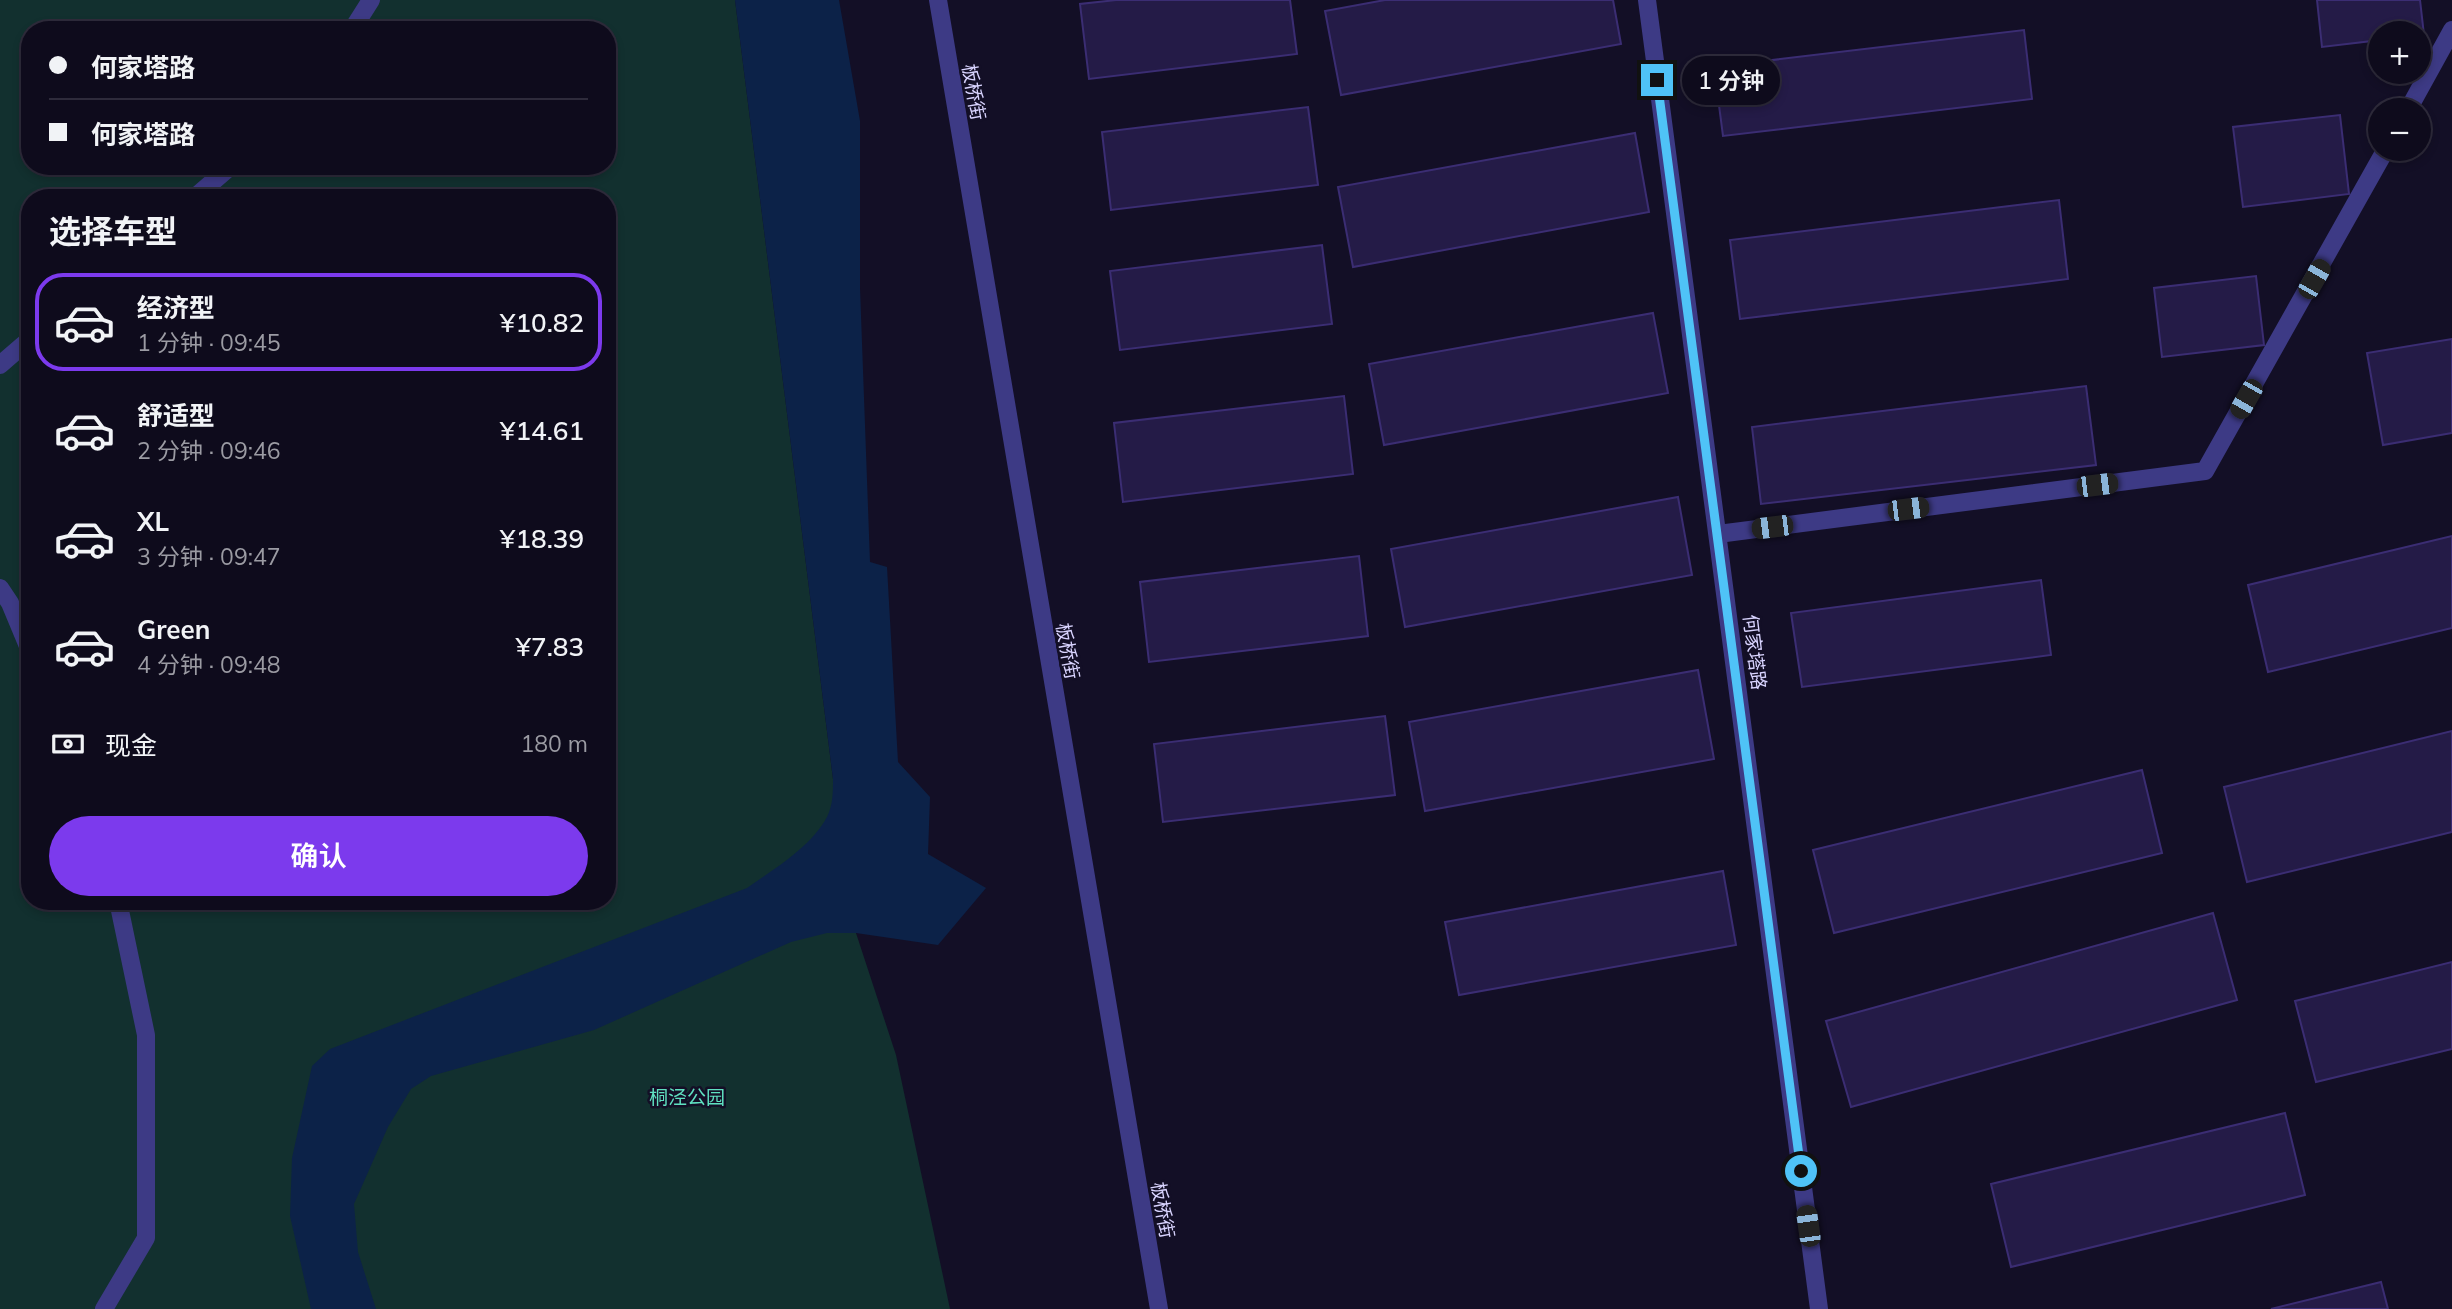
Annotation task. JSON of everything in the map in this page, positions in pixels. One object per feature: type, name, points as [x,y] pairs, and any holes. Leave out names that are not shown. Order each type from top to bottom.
[{"type":"street","points":[[358,21],[371,0]]},
{"type":"street","name":"板桥街","points":[[937,0],[1159,1309]]},
{"type":"street","name":"何家塔路","points":[[1647,0],[1819,1309]]},
{"type":"street","points":[[2415,98],[2452,30]]},
{"type":"street","points":[[1718,534],[2205,471],[2379,161]]},
{"type":"street","points":[[204,189],[221,175]]},
{"type":"street","points":[[0,365],[21,348]]},
{"type":"street","points":[[0,588],[21,629]]},
{"type":"street","points":[[104,1309],[146,1238],[146,1035],[120,910]]},
{"type":"green space","name":"桐泾公园","points":[[0,0],[735,0],[833,779],[856,933],[896,1055],[950,1309],[0,1309]]},
{"type":"water","points":[[735,0],[839,0],[860,121],[860,288],[870,562],[887,567],[898,762],[930,797],[928,854],[986,888],[938,945],[856,933],[827,933],[791,942],[594,1030],[431,1076],[411,1089],[388,1127],[354,1204],[358,1252],[376,1309],[311,1309],[290,1216],[292,1158],[312,1066],[330,1049],[747,888],[802,848],[820,828],[829,812],[833,779]]},
{"type":"building","points":[[1116,0],[1290,0],[1297,54],[1089,79],[1080,4]]},
{"type":"building","points":[[1385,0],[1613,0],[1621,44],[1341,95],[1325,11]]},
{"type":"building","points":[[2317,0],[2420,0],[2422,21],[2368,21],[2368,41],[2322,47]]},
{"type":"building","points":[[2024,30],[2032,99],[1723,136],[1714,67]]},
{"type":"building","points":[[1308,107],[1318,185],[1111,210],[1102,132]]},
{"type":"building","points":[[2340,115],[2349,194],[2243,207],[2233,127]]},
{"type":"building","points":[[1635,133],[1649,212],[1353,267],[1338,187]]},
{"type":"building","points":[[2059,200],[2068,279],[1740,319],[1730,240]]},
{"type":"building","points":[[1322,245],[1332,324],[1120,350],[1110,271]]},
{"type":"building","points":[[2256,276],[2264,345],[2162,357],[2154,288]]},
{"type":"building","points":[[1653,313],[1668,393],[1384,445],[1369,364]]},
{"type":"building","points":[[2452,339],[2452,433],[2383,445],[2367,353]]},
{"type":"building","points":[[2086,386],[2096,465],[1761,504],[1752,427]]},
{"type":"building","points":[[1344,396],[1353,474],[1123,502],[1114,423]]},
{"type":"building","points":[[1678,497],[1692,575],[1405,627],[1391,549]]},
{"type":"building","points":[[2452,536],[2452,628],[2268,672],[2248,585]]},
{"type":"building","points":[[1359,556],[1368,636],[1149,662],[1140,582]]},
{"type":"building","points":[[2041,580],[2051,655],[1802,687],[1791,613]]},
{"type":"building","points":[[1698,670],[1714,759],[1425,811],[1409,722]]},
{"type":"building","points":[[1385,716],[1395,795],[1163,822],[1154,744]]},
{"type":"building","points":[[2452,731],[2452,832],[2247,882],[2224,787]]},
{"type":"building","points":[[2142,770],[2162,853],[1834,933],[1813,850]]},
{"type":"building","points":[[1723,871],[1736,945],[1459,995],[1445,922]]},
{"type":"building","points":[[2213,913],[2237,1000],[1851,1107],[1826,1021]]},
{"type":"building","points":[[2452,962],[2452,1049],[2316,1082],[2295,1001]]},
{"type":"building","points":[[2285,1113],[2305,1195],[2011,1267],[1991,1184]]},
{"type":"building","points":[[2381,1282],[2388,1309],[2271,1309]]},
{"type":"route","points":[[1657,80],[1801,1171]]}]
